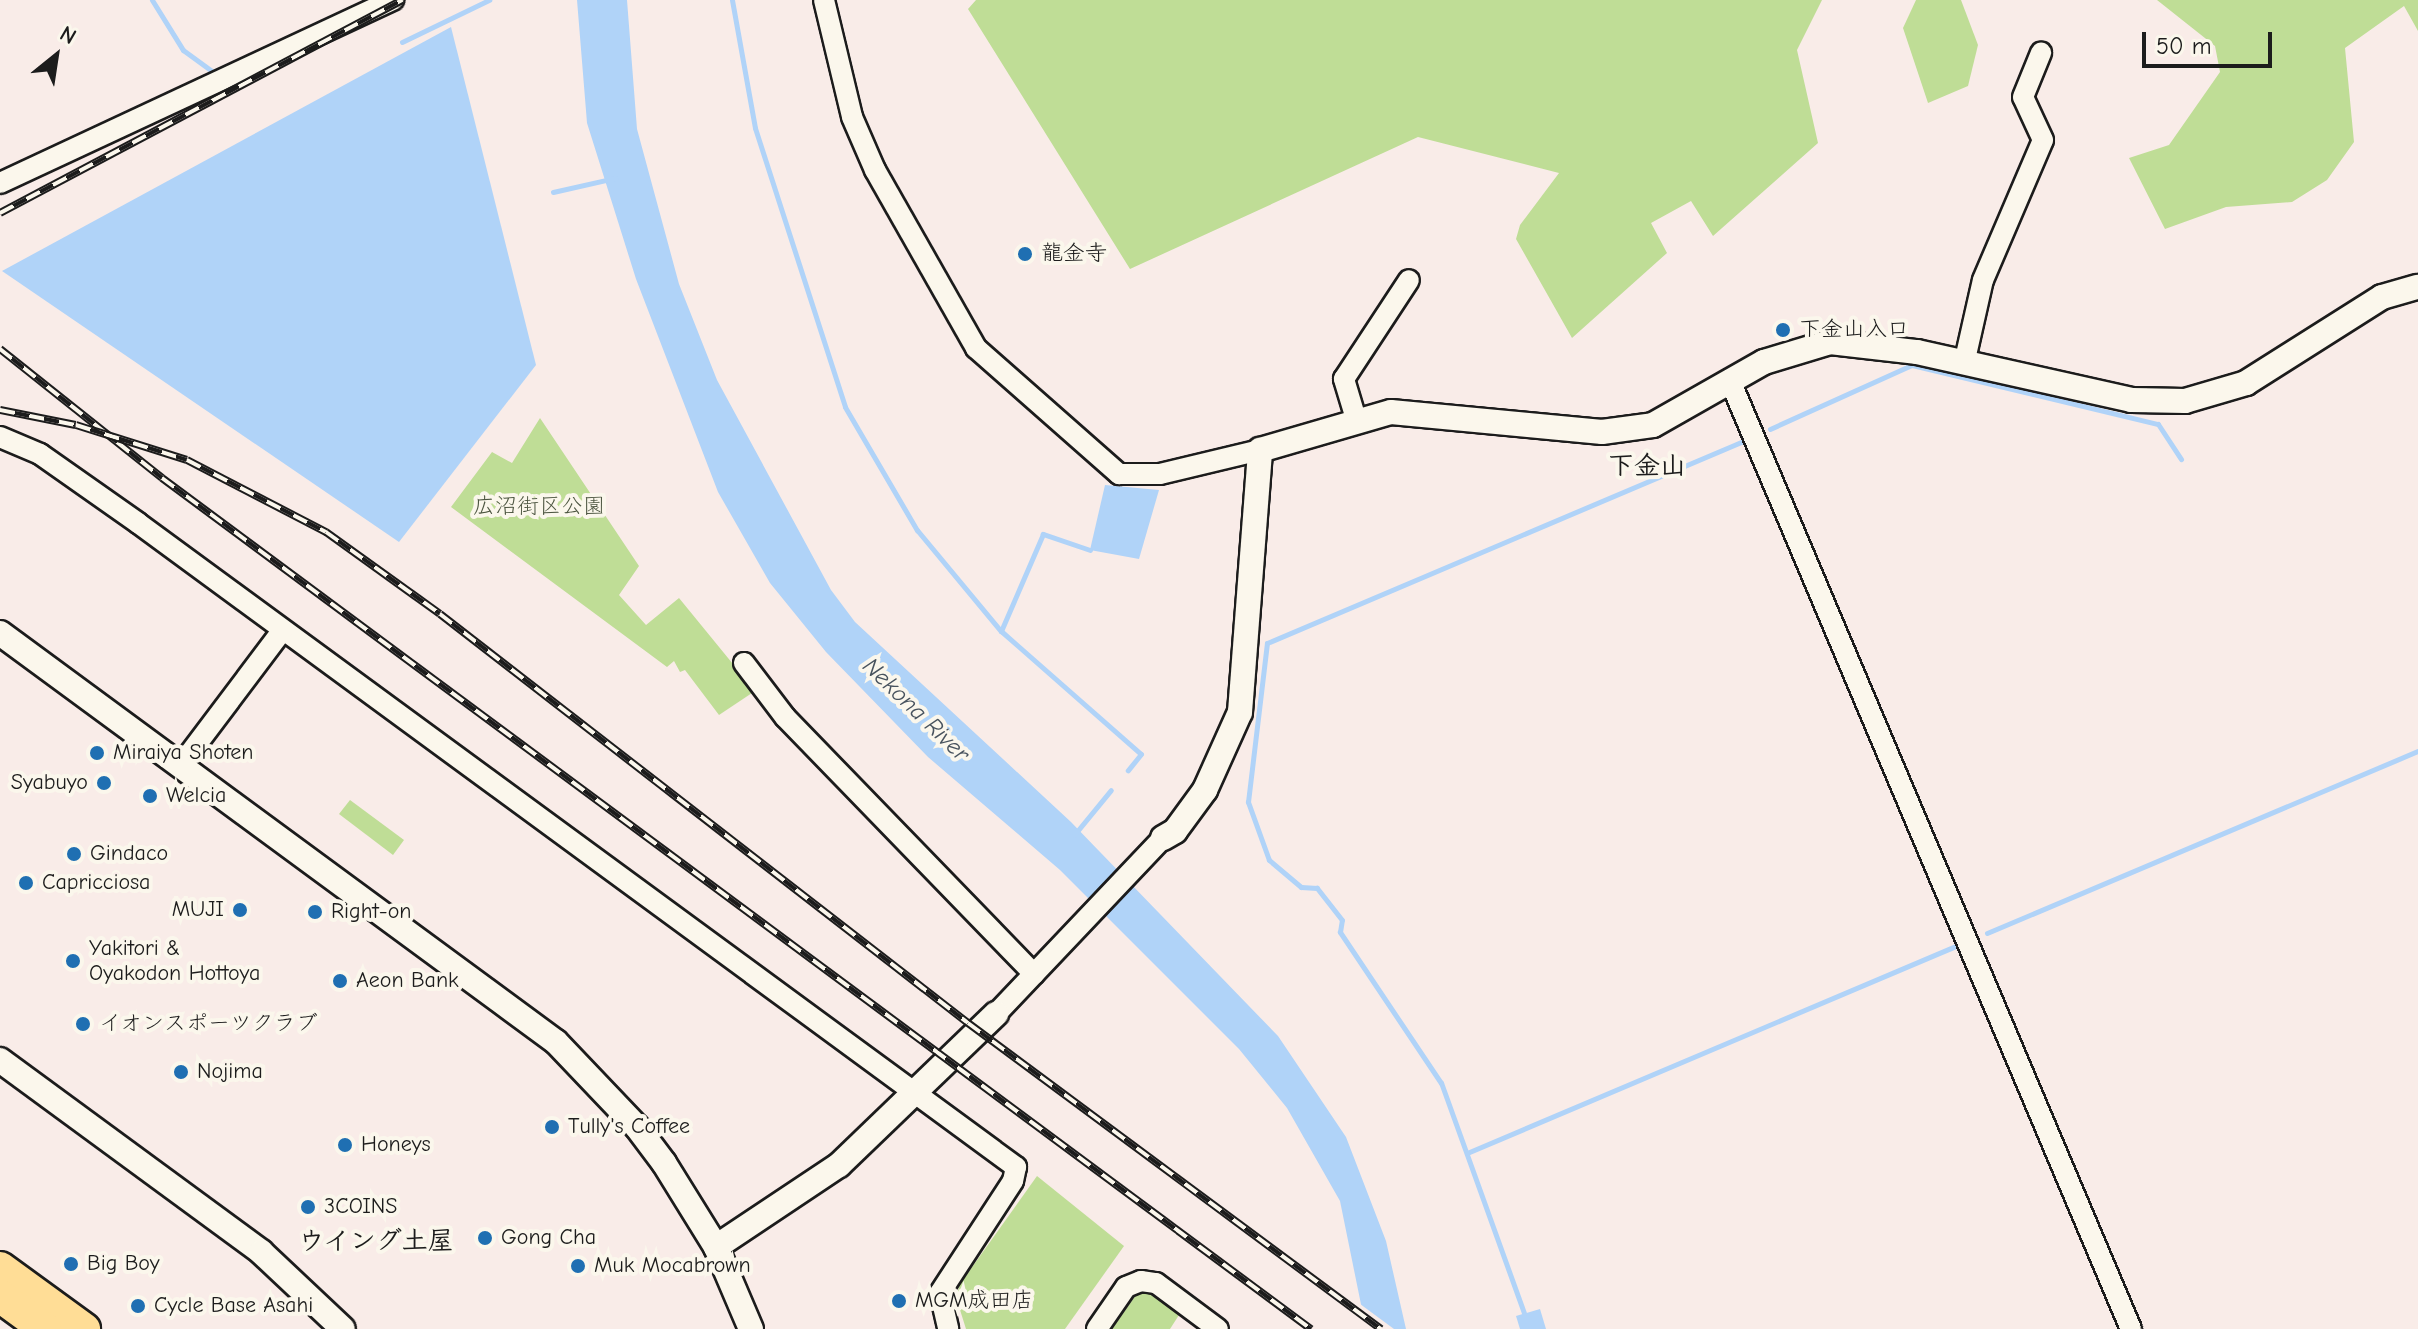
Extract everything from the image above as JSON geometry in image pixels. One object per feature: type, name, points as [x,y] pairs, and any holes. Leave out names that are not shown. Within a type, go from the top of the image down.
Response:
[{"type":"highway","points":[[0,1268],[84,1329]]},
{"type":"highway","points":[[0,1296],[45,1329]]},
{"type":"street","points":[[0,183],[393,0]]},
{"type":"street","points":[[824,0],[852,117],[875,170],[959,322],[986,358],[1119,474],[1160,474],[1260,450],[1356,419],[1423,413],[1602,432],[1653,425],[1764,362],[1830,342],[1858,342],[2131,400],[2185,401],[2246,383],[2382,297],[2418,287]]},
{"type":"street","points":[[1964,364],[1983,280],[2043,140],[2023,97],[2041,53]]},
{"type":"street","points":[[1356,419],[1344,379],[1409,280]]},
{"type":"street","points":[[1731,383],[2131,1329]]},
{"type":"street","points":[[0,419],[6,438],[282,631],[919,1091],[1016,1167],[1013,1181],[940,1293],[948,1329]]},
{"type":"street","points":[[716,1247],[839,1165],[919,1091],[1163,838],[1175,831],[1205,790],[1240,712],[1260,450]]},
{"type":"street","points":[[181,765],[282,631]]},
{"type":"street","points":[[0,633],[556,1042],[637,1127],[716,1247],[751,1329]]},
{"type":"street","points":[[744,663],[785,717],[1040,967]]},
{"type":"street","points":[[0,1060],[261,1252],[343,1329]]},
{"type":"street","points":[[1097,1329],[1126,1287],[1141,1281],[1156,1283],[1218,1329]]},
{"type":"green space","points":[[976,0],[1822,0],[1797,50],[1818,143],[1713,236],[1691,201],[1651,223],[1667,253],[1572,338],[1516,239],[1520,225],[1559,173],[1418,137],[1130,269],[968,9]]},
{"type":"green space","points":[[1916,0],[1961,0],[1978,45],[1968,86],[1928,103],[1903,28]]},
{"type":"green space","points":[[2157,0],[2418,0],[2418,31],[2404,6],[2345,48],[2354,142],[2327,180],[2292,202],[2226,207],[2165,229],[2129,158],[2169,145],[2220,72],[2215,46]]},
{"type":"green space","name":"広沼街区公園","points":[[540,418],[639,566],[619,595],[646,625],[679,598],[755,691],[719,715],[685,670],[680,672],[674,661],[667,667],[451,507],[492,452],[512,463]]},
{"type":"green space","points":[[350,800],[404,840],[393,855],[339,814]]},
{"type":"green space","points":[[1037,1176],[1124,1246],[1065,1329],[966,1329],[956,1297],[960,1284]]},
{"type":"green space","points":[[1150,1288],[1177,1308],[1179,1315],[1170,1329],[1112,1329],[1138,1292]]},
{"type":"water","name":"Nekona River","points":[[577,0],[627,0],[637,129],[679,284],[717,380],[831,590],[855,622],[1071,822],[1278,1036],[1346,1137],[1386,1241],[1406,1329],[1366,1329],[1340,1201],[1287,1108],[1239,1049],[1060,870],[928,757],[826,652],[770,583],[718,492],[636,279],[587,123]]},
{"type":"water","points":[[451,27],[536,365],[399,542],[2,271]]},
{"type":"water","points":[[1105,485],[1159,490],[1139,559],[1090,550]]},
{"type":"water","points":[[1540,1309],[1546,1329],[1520,1329],[1516,1316]]},
{"type":"pier","points":[[1356,1301],[1394,1329],[1362,1329]]},
{"type":"waterway","points":[[152,0],[183,50],[215,73]]},
{"type":"waterway","points":[[402,42],[489,0]]},
{"type":"waterway","points":[[732,0],[755,128],[845,407],[917,530],[1001,631]]},
{"type":"waterway","points":[[553,192],[615,178]]},
{"type":"waterway","points":[[1770,429],[1912,365],[2158,424],[2181,459]]},
{"type":"waterway","points":[[1524,1313],[1441,1083],[1340,932],[1342,920],[1317,888],[1301,887],[1269,860],[1248,802],[1267,643],[1741,442]]},
{"type":"waterway","points":[[1090,550],[1043,534],[1001,631],[1141,754],[1128,770]]},
{"type":"waterway","points":[[1987,933],[2418,751]]},
{"type":"waterway","points":[[1074,835],[1111,790]]},
{"type":"waterway","points":[[1467,1153],[1958,945]]},
{"type":"railway","points":[[0,213],[402,0]]},
{"type":"railway","points":[[0,349],[162,478],[1311,1329]]},
{"type":"railway","points":[[0,410],[76,425],[187,460],[326,532],[440,614],[968,1023],[1381,1329]]},
{"type":"place","name":"龍金寺","points":[[1025,254]]},
{"type":"place","name":"下金山入口","points":[[1783,330]]},
{"type":"place","name":"Miraiya Shoten","points":[[97,753]]},
{"type":"place","name":"Syabuyo","points":[[104,783]]},
{"type":"place","name":"Welcia","points":[[150,796]]},
{"type":"place","name":"Gindaco","points":[[74,854]]},
{"type":"place","name":"Capricciosa","points":[[26,883]]},
{"type":"place","name":"MUJI","points":[[240,910]]},
{"type":"place","name":"Right-on","points":[[315,912]]},
{"type":"place","name":"Yakitori & Oyakodon Hottoya","points":[[73,961]]},
{"type":"place","name":"Aeon Bank","points":[[340,981]]},
{"type":"place","name":"イオンスポーツクラブ","points":[[83,1024]]},
{"type":"place","name":"Nojima","points":[[181,1072]]},
{"type":"place","name":"Tully's Coffee","points":[[552,1127]]},
{"type":"place","name":"Honeys","points":[[345,1145]]},
{"type":"place","name":"3COINS","points":[[308,1207]]},
{"type":"place","name":"Gong Cha","points":[[485,1238]]},
{"type":"place","name":"Big Boy","points":[[71,1264]]},
{"type":"place","name":"Muk Mocabrown","points":[[578,1266]]},
{"type":"place","name":"MGM成田店","points":[[899,1301]]},
{"type":"place","name":"Cycle Base Asahi","points":[[138,1306]]},
{"type":"district","name":"下金山","points":[[1647,467]]},
{"type":"district","name":"ウイング土屋","points":[[376,1242]]}]
